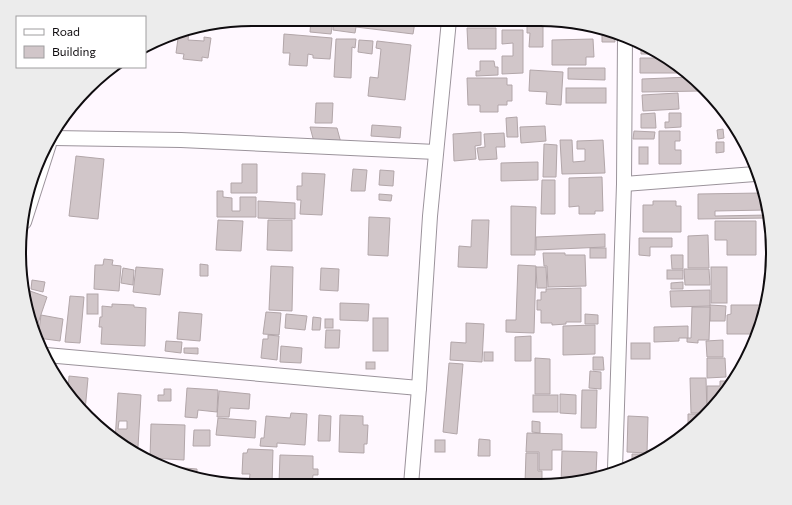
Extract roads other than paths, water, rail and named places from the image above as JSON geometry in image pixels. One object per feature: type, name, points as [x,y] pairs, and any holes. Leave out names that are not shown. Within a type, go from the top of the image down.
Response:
[{"type":"street","points":[[411,479],[436,152],[448,26]]},
{"type":"street","points":[[615,466],[624,184],[625,43]]},
{"type":"street","points":[[57,138],[181,140],[436,152]]},
{"type":"street","points":[[624,184],[752,174]]},
{"type":"street","points":[[50,355],[419,388]]}]
